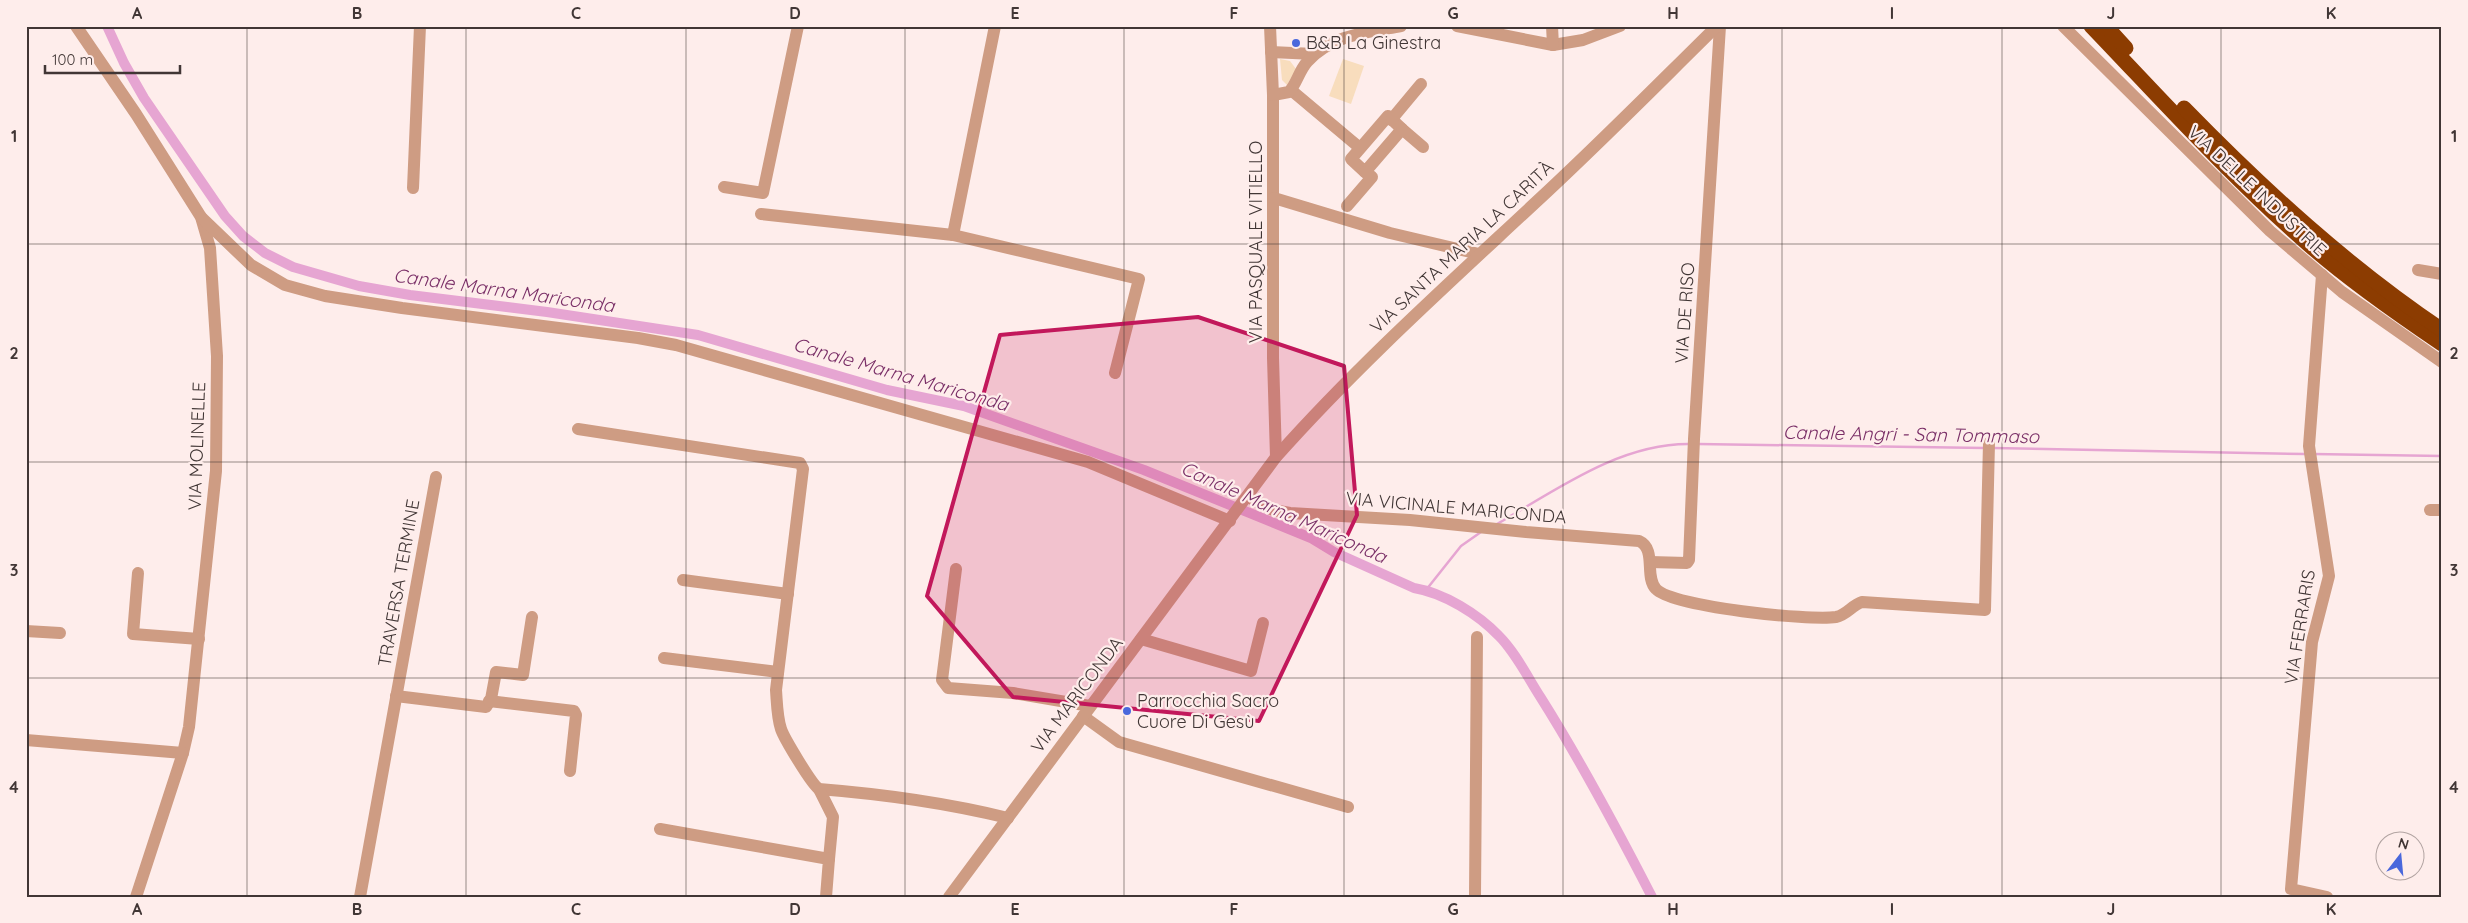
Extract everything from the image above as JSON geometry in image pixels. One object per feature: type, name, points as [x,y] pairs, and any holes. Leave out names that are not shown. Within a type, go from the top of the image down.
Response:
[{"type":"highway","points":[[2091,26],[2255,196],[2288,226],[2349,278],[2442,344]]},
{"type":"highway","points":[[2106,26],[2292,213],[2354,266],[2442,330]]},
{"type":"street","name":"VIA MOLINELLE","points":[[76,26],[136,114],[201,217],[210,248],[218,356],[216,470],[189,727],[136,897]]},
{"type":"street","points":[[413,188],[420,26]]},
{"type":"street","points":[[724,187],[763,193],[798,26]]},
{"type":"street","points":[[953,235],[995,26]]},
{"type":"street","name":"VIA PASQUALE VITIELLO","points":[[1270,26],[1273,95],[1273,358],[1276,457]]},
{"type":"street","points":[[1273,95],[1285,94],[1291,90],[1299,74],[1314,54],[1343,38],[1401,26]]},
{"type":"street","points":[[1457,26],[1553,45],[1583,40],[1620,26]]},
{"type":"street","points":[[1552,26],[1553,45]]},
{"type":"street","name":"VIA SANTA MARIA LA CARITÀ","points":[[1245,500],[1276,457],[1326,401],[1479,254],[1536,203],[1719,26]]},
{"type":"street","name":"VIA DE RISO","points":[[1650,562],[1681,564],[1687,563],[1690,560],[1694,444],[1719,26]]},
{"type":"street","name":"VIA DELLE INDUSTRIE","points":[[2063,26],[2270,231],[2391,329],[2442,362]]},
{"type":"street","points":[[1271,52],[1314,54]]},
{"type":"street","points":[[1286,54],[1297,61],[1299,74]]},
{"type":"street","points":[[1391,120],[1421,84]]},
{"type":"street","points":[[1291,90],[1360,148]]},
{"type":"street","points":[[1347,206],[1372,177],[1351,159],[1388,116],[1423,146]]},
{"type":"street","points":[[1365,172],[1402,129]]},
{"type":"street","points":[[1274,198],[1390,233],[1479,254]]},
{"type":"street","points":[[760,214],[953,235],[1139,279],[1115,374]]},
{"type":"street","points":[[201,217],[250,265],[285,285],[325,296],[402,308],[638,338],[676,345],[1088,462],[1232,518]]},
{"type":"street","points":[[2418,270],[2442,274]]},
{"type":"street","name":"VIA FERRARIS","points":[[2322,275],[2310,446],[2329,576],[2312,642],[2290,893],[2327,897]]},
{"type":"street","points":[[578,429],[800,463],[803,469],[776,690],[778,716],[782,731],[808,776],[819,788],[833,817],[826,897]]},
{"type":"street","points":[[1650,562],[1652,585],[1659,592],[1705,605],[1735,610],[1836,617],[1845,614],[1856,603],[1862,602],[1985,610],[1989,448]]},
{"type":"street","name":"TRAVERSA TERMINE","points":[[360,897],[436,478]]},
{"type":"street","name":"VIA MARICONDA","points":[[949,897],[1245,500]]},
{"type":"street","name":"VIA VICINALE MARICONDA","points":[[1245,500],[1273,510],[1290,513],[1410,520],[1499,530],[1639,541],[1644,543],[1650,562]]},
{"type":"street","points":[[956,569],[942,680],[948,688],[1013,693],[1087,711],[1119,742],[1348,807]]},
{"type":"street","points":[[138,573],[133,634],[199,638]]},
{"type":"street","points":[[683,580],[788,594]]},
{"type":"street","points":[[396,696],[486,707],[490,701],[496,672],[523,675],[532,617]]},
{"type":"street","points":[[1141,639],[1251,671],[1262,623]]},
{"type":"street","points":[[26,631],[60,634]]},
{"type":"street","points":[[1475,897],[1477,637]]},
{"type":"street","points":[[664,658],[778,672]]},
{"type":"street","points":[[490,701],[575,712],[570,771]]},
{"type":"street","points":[[26,740],[182,753]]},
{"type":"street","points":[[819,788],[866,792],[966,808],[1008,818]]},
{"type":"street","points":[[660,828],[829,859]]},
{"type":"highlighted area","points":[[1198,317],[1344,366],[1357,515],[1259,721],[1013,697],[927,596],[1000,335]]},
{"type":"shaded area","points":[[1280,59],[1290,61],[1296,69],[1287,85],[1282,80]]},
{"type":"shaded area","points":[[1343,59],[1364,66],[1351,104],[1329,96]]},
{"type":"waterway","name":"Canale Marna Mariconda","points":[[107,26],[124,63],[144,98],[225,216],[243,236],[265,253],[293,267],[359,286],[410,295],[547,312],[698,335],[887,390],[964,406],[1144,470],[1311,538],[1334,552],[1414,588],[1449,600],[1471,612],[1491,628],[1516,658],[1585,772],[1652,897]]},
{"type":"waterway","name":"Canale Angri - San Tommaso","points":[[1497,524],[1566,483],[1614,460],[1639,451],[1664,446],[1690,444]]},
{"type":"waterway","name":"Canale Angri - San Tommaso","points":[[1698,444],[1985,448]]},
{"type":"waterway","name":"Canale Angri - San Tommaso","points":[[1993,448],[2305,454]]},
{"type":"waterway","name":"Canale Angri - San Tommaso","points":[[2313,454],[2442,456]]},
{"type":"waterway","name":"Canale Angri - San Tommaso","points":[[1426,590],[1461,546],[1481,532]]},
{"type":"place","name":"B&B La Ginestra","points":[[1296,43]]},
{"type":"place","name":"Parrocchia Sacro Cuore Di Gesù","points":[[1127,711]]}]
